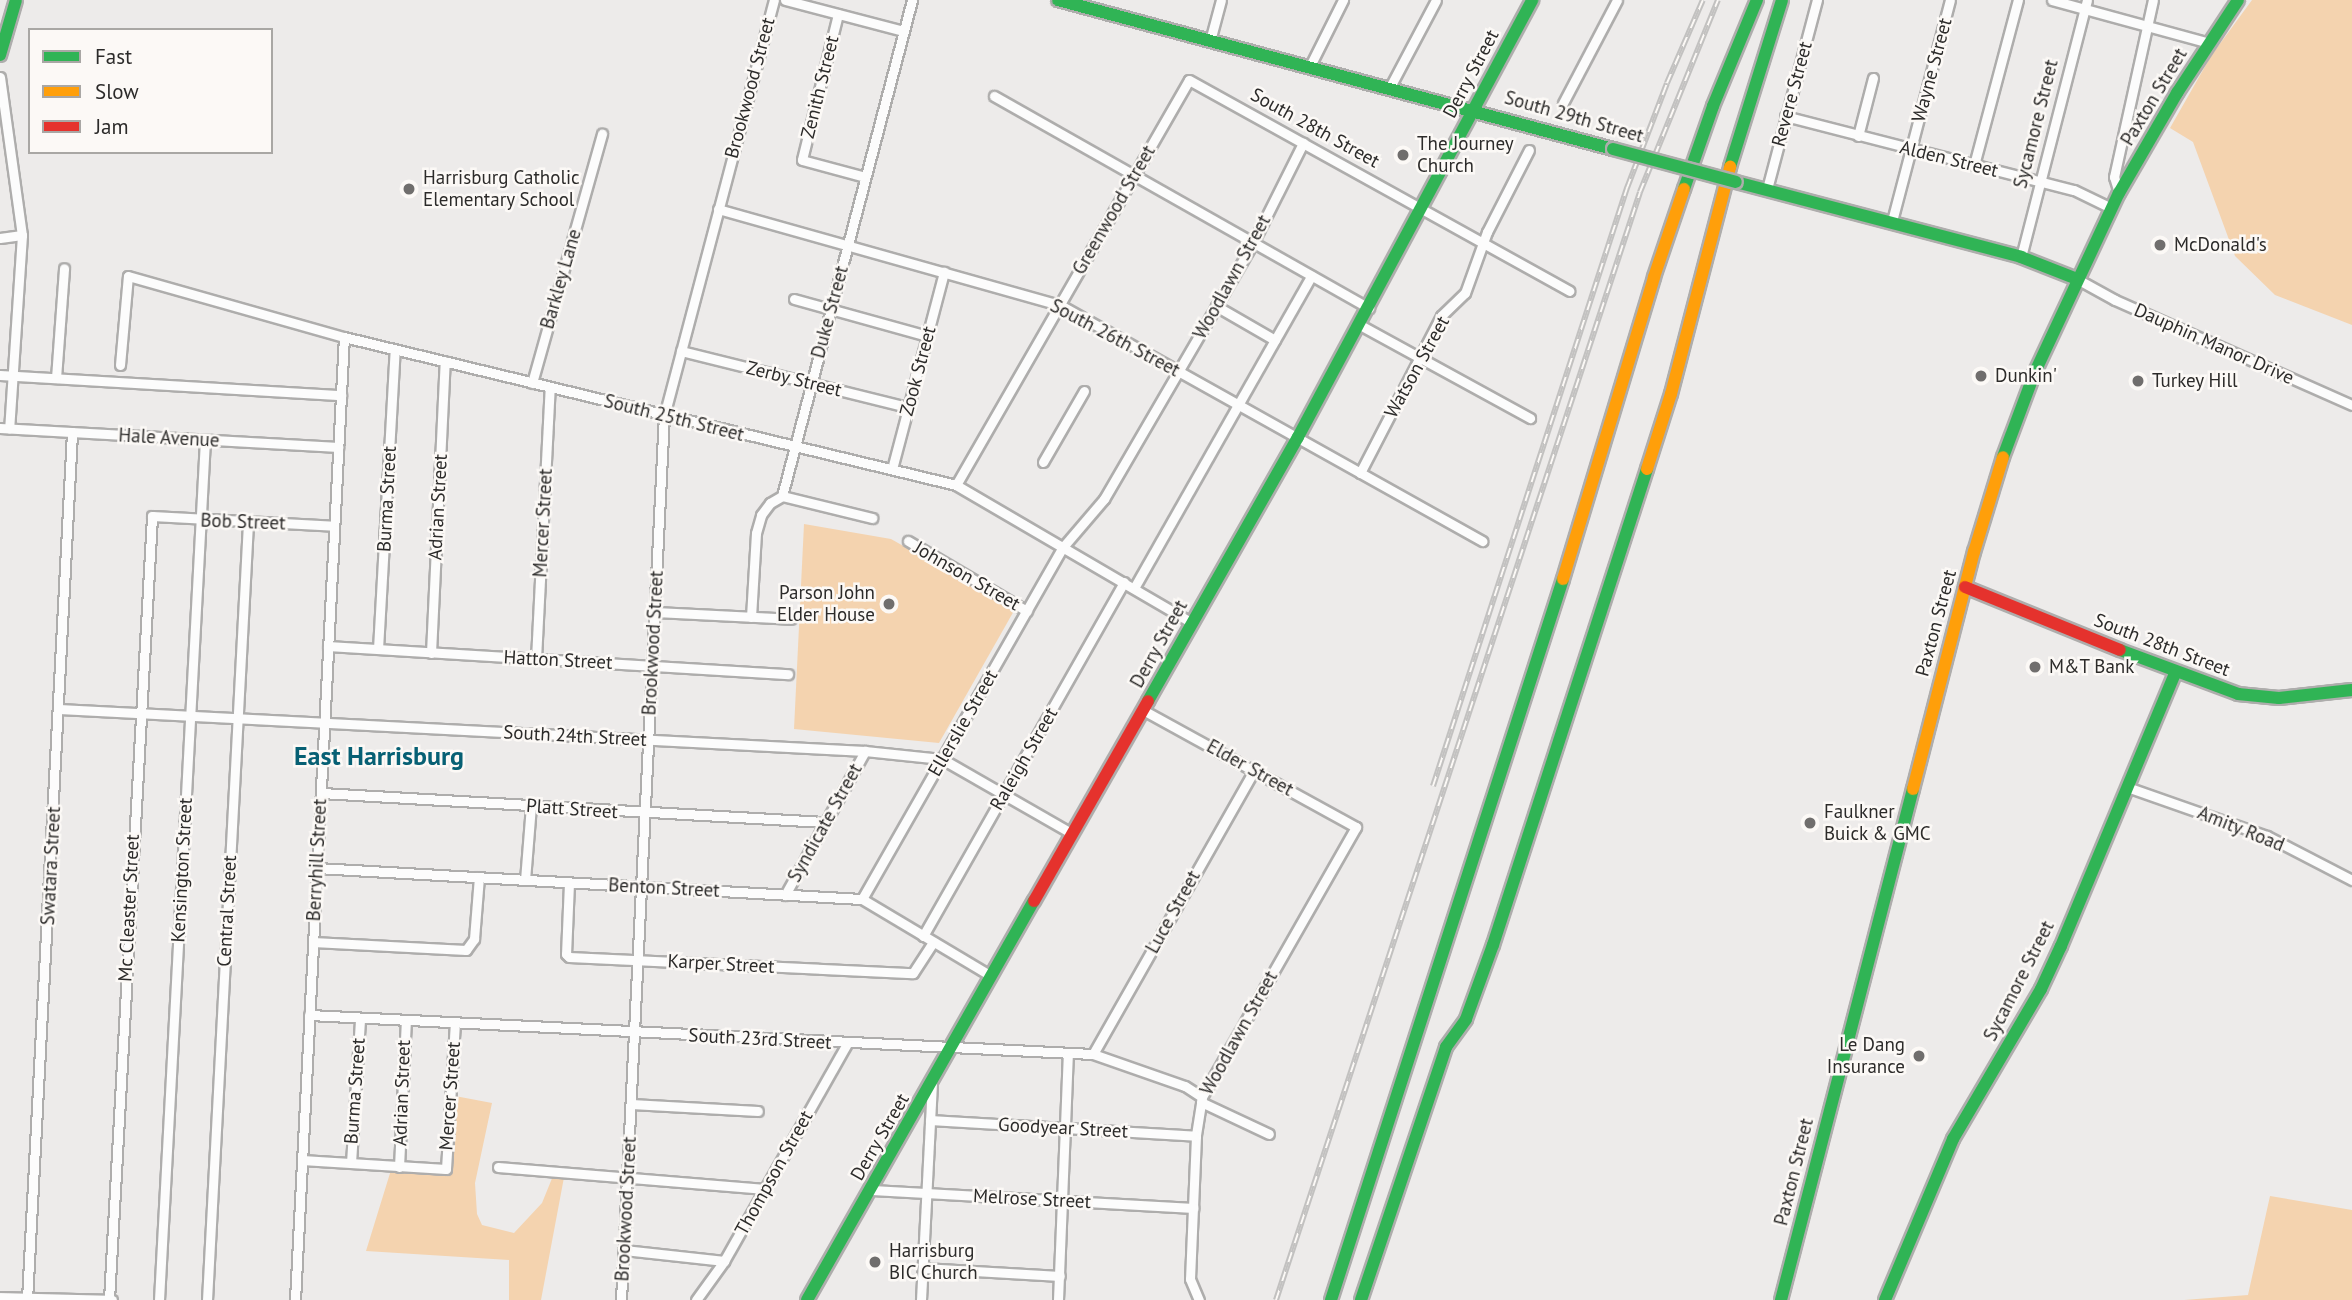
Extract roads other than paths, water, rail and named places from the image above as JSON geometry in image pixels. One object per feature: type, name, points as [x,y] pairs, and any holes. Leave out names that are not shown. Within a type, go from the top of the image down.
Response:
[{"type":"main road","points":[[0,55],[16,0]]},
{"type":"main road","name":"South 29th Street","points":[[1058,0],[2021,257],[2077,279]]},
{"type":"main road","name":"Derry Street","points":[[807,1300],[932,1085],[1071,833],[1298,437],[1532,0]]},
{"type":"main road","points":[[1331,1300],[1573,547],[1662,252],[1713,106],[1757,0]]},
{"type":"main road","points":[[1361,1300],[1446,1047],[1466,1019],[1493,945],[1628,530],[1671,394],[1732,158],[1782,0]]},
{"type":"main road","name":"Paxton Street","points":[[1781,1300],[1965,587],[2007,443],[2035,372],[2111,208],[2235,2]]},
{"type":"main road","name":"South 28th Street","points":[[1965,587],[2175,673],[2258,698],[2352,690]]},
{"type":"main road","name":"Sycamore Street","points":[[1885,1300],[1953,1139],[2041,989],[2061,946],[2175,673]]},
{"type":"street","name":"Brookwood Street","points":[[621,1300],[664,416],[774,0]]},
{"type":"street","points":[[785,0],[903,32]]},
{"type":"street","name":"Duke Street","points":[[751,617],[759,524],[770,503],[782,496],[912,0]]},
{"type":"street","points":[[1210,41],[1220,0]]},
{"type":"street","points":[[1310,66],[1343,0]]},
{"type":"street","points":[[1390,87],[1436,0]]},
{"type":"street","points":[[1563,103],[1617,0]]},
{"type":"street","name":"Revere Street","points":[[1767,189],[1817,0]]},
{"type":"street","name":"Wayne Street","points":[[1892,222],[1950,0]]},
{"type":"street","points":[[1974,165],[2018,0]]},
{"type":"street","points":[[2052,0],[2086,4],[2209,43]]},
{"type":"street","points":[[2119,193],[2114,177],[2153,0]]},
{"type":"street","name":"Sycamore Street","points":[[2021,257],[2086,4]]},
{"type":"street","name":"Zenith Street","points":[[838,14],[802,160],[865,177]]},
{"type":"street","points":[[0,77],[4,124],[22,235],[13,376],[5,429]]},
{"type":"street","points":[[1858,136],[1873,78]]},
{"type":"street","name":"South 28th Street","points":[[1189,80],[1569,291]]},
{"type":"street","name":"Greenwood Street","points":[[956,485],[1189,80]]},
{"type":"street","points":[[994,96],[1369,308]]},
{"type":"street","name":"Alden Street","points":[[1785,116],[2074,190],[2111,208]]},
{"type":"street","name":"Barkley Lane","points":[[531,383],[602,134]]},
{"type":"street","name":"Woodlawn Street","points":[[1063,547],[1104,499],[1253,243],[1303,143]]},
{"type":"street","name":"Watson Street","points":[[1360,473],[1441,316],[1465,293],[1485,244],[1487,232],[1529,150]]},
{"type":"street","name":"South 26th Street","points":[[718,209],[1060,304],[1482,541]]},
{"type":"street","points":[[0,238],[22,235]]},
{"type":"street","points":[[56,378],[64,268]]},
{"type":"street","name":"Zook Street","points":[[892,469],[944,272]]},
{"type":"street","name":"South 25th Street","points":[[120,365],[128,276],[344,337],[794,448],[956,485],[1192,623]]},
{"type":"street","points":[[1134,588],[1311,276]]},
{"type":"street","name":"Dauphin Manor Drive","points":[[2077,279],[2115,300],[2352,405]]},
{"type":"street","points":[[794,299],[927,335]]},
{"type":"street","points":[[1216,306],[1275,340]]},
{"type":"street","points":[[1360,325],[1530,418]]},
{"type":"street","name":"Berryhill Street","points":[[295,1300],[344,337]]},
{"type":"street","name":"Burma Street","points":[[378,649],[395,349]]},
{"type":"street","name":"Zerby Street","points":[[681,351],[908,407]]},
{"type":"street","name":"Adrian Street","points":[[431,653],[445,361]]},
{"type":"street","points":[[0,375],[341,395]]},
{"type":"street","name":"Mercer Street","points":[[536,659],[550,387]]},
{"type":"street","points":[[1043,462],[1084,391]]},
{"type":"street","name":"Hale Avenue","points":[[5,429],[338,447]]},
{"type":"street","name":"Swatara Street","points":[[27,1299],[72,432]]},
{"type":"street","name":"Kensington Street","points":[[159,1300],[205,440]]},
{"type":"street","points":[[782,496],[872,518]]},
{"type":"street","name":"Bob Street","points":[[152,516],[200,521],[334,526]]},
{"type":"street","name":"Mc Cleaster Street","points":[[110,1300],[152,516]]},
{"type":"street","name":"Central Street","points":[[206,1300],[248,523]]},
{"type":"street","name":"Johnson Street","points":[[908,541],[1027,611]]},
{"type":"street","name":"Ellerslie Street","points":[[862,899],[1063,547]]},
{"type":"street","name":"Raleigh Street","points":[[923,936],[1124,582]]},
{"type":"street","points":[[654,612],[791,619]]},
{"type":"street","name":"Hatton Street","points":[[328,646],[788,674]]},
{"type":"street","name":"South 24th Street","points":[[59,709],[865,751],[942,759],[1071,833]]},
{"type":"street","name":"Elder Street","points":[[1143,710],[1356,827]]},
{"type":"street","name":"Syndicate Street","points":[[785,894],[865,751]]},
{"type":"street","name":"Luce Street","points":[[1093,1054],[1254,771]]},
{"type":"street","name":"Amity Road","points":[[2127,787],[2267,836],[2352,880]]},
{"type":"street","name":"Platt Street","points":[[321,793],[824,822]]},
{"type":"street","points":[[525,880],[531,806]]},
{"type":"street","name":"Woodlawn Street","points":[[1199,1300],[1190,1279],[1196,1136],[1202,1100],[1356,827]]},
{"type":"street","name":"Benton Street","points":[[317,868],[862,899],[991,976]]},
{"type":"street","points":[[313,942],[466,950],[474,939],[479,877]]},
{"type":"street","name":"Karper Street","points":[[569,883],[566,956],[913,973],[933,942]]},
{"type":"street","name":"South 23rd Street","points":[[309,1015],[1068,1055],[1093,1054],[1185,1086],[1202,1100],[1269,1134]]},
{"type":"street","name":"Burma Street","points":[[351,1163],[360,1018]]},
{"type":"street","name":"Adrian Street","points":[[399,1167],[405,1020]]},
{"type":"street","name":"Mercer Street","points":[[399,1167],[446,1169],[455,1023]]},
{"type":"street","name":"Thompson Street","points":[[696,1300],[724,1261],[847,1044]]},
{"type":"street","points":[[1058,1300],[1068,1055]]},
{"type":"street","points":[[921,1300],[932,1085]]},
{"type":"street","points":[[631,1104],[758,1111]]},
{"type":"street","name":"Goodyear Street","points":[[930,1120],[1196,1136]]},
{"type":"street","points":[[302,1160],[399,1167]]},
{"type":"street","points":[[498,1167],[765,1189]]},
{"type":"street","name":"Melrose Street","points":[[872,1190],[1193,1208]]},
{"type":"street","points":[[624,1250],[724,1261]]},
{"type":"street","points":[[923,1268],[1060,1276]]},
{"type":"street","points":[[0,1297],[110,1300]]},
{"type":"railway","points":[[1433,786],[1627,188],[1667,83],[1703,0]]},
{"type":"railway","points":[[1276,1300],[1640,192],[1718,0]]},
{"type":"place","name":"The Journey Church","points":[[1403,155]]},
{"type":"place","name":"Harrisburg Catholic Elementary School","points":[[409,189]]},
{"type":"place","name":"McDonald's","points":[[2160,245]]},
{"type":"place","name":"Dunkin'","points":[[1981,376]]},
{"type":"place","name":"Turkey Hill","points":[[2138,381]]},
{"type":"place","name":"Parson John Elder House","points":[[889,604]]},
{"type":"place","name":"M&T Bank","points":[[2035,667]]},
{"type":"place","name":"Faulkner Buick & GMC","points":[[1810,823]]},
{"type":"place","name":"Le Dang Insurance","points":[[1919,1056]]},
{"type":"place","name":"Harrisburg BIC Church","points":[[875,1262]]},
{"type":"district","name":"East Harrisburg","points":[[379,756]]}]
